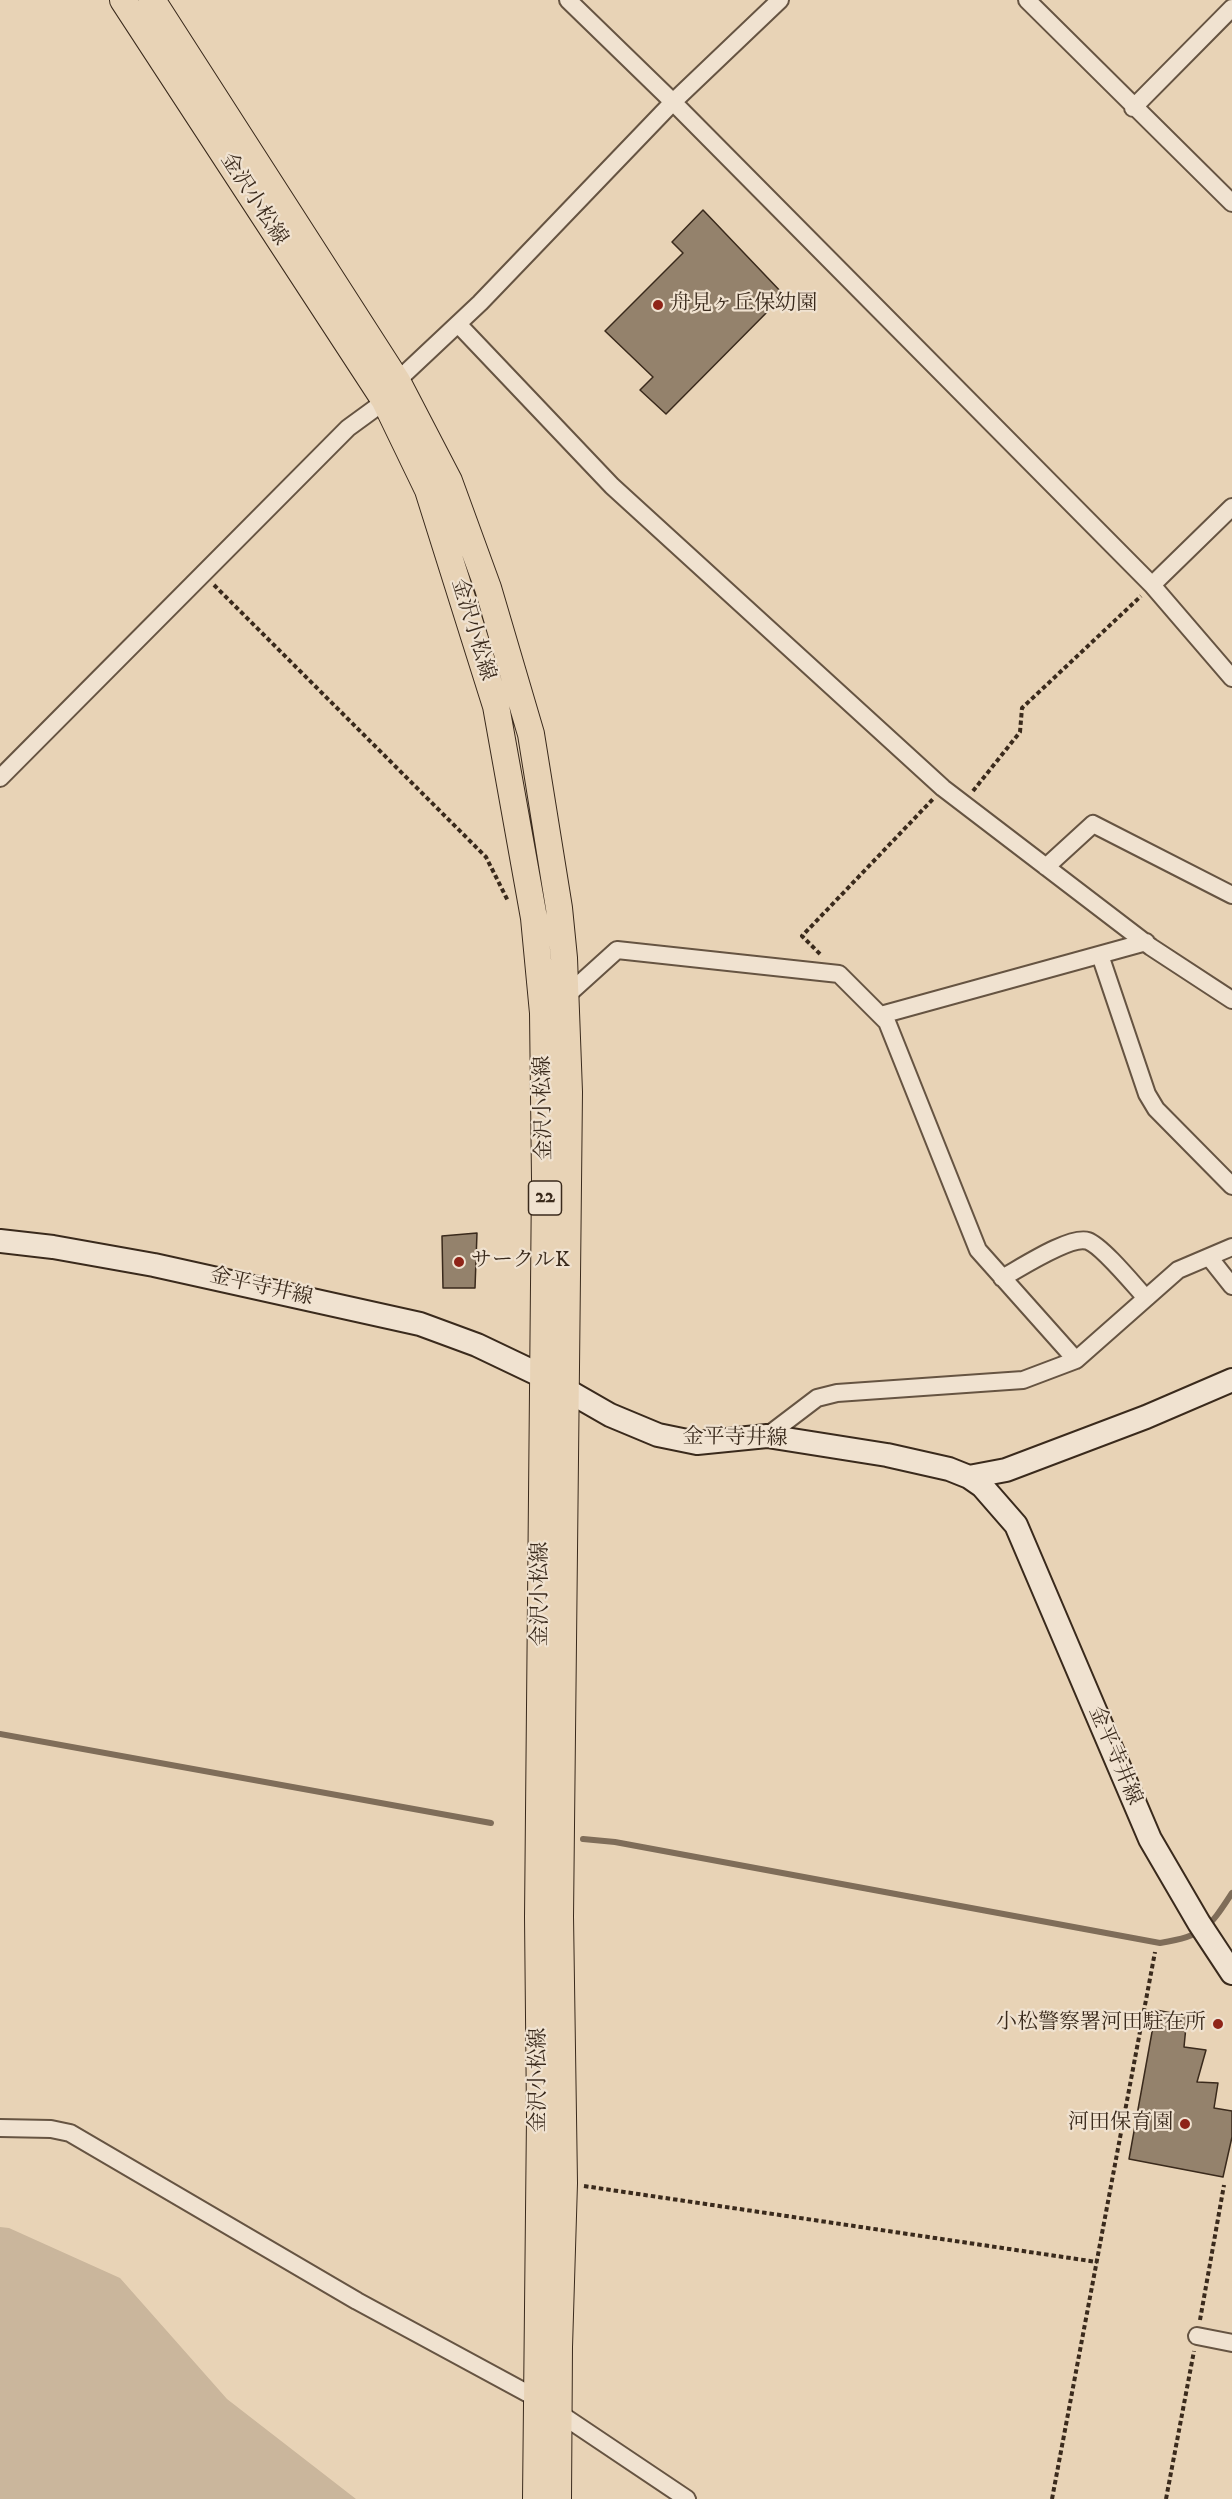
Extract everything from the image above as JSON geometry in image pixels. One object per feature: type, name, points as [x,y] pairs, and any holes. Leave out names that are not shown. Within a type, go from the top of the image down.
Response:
[{"type":"main road","name":"金沢小松線","points":[[123,0],[391,391],[428,490],[495,706],[534,918],[543,1013],[545,1179],[553,1382],[564,2183],[559,2347],[558,2499]]},
{"type":"main road","name":"金沢小松線","points":[[152,0],[391,391],[449,481],[488,588],[531,734],[559,908],[568,1092],[553,1382],[544,1446],[538,1917],[540,2116],[536,2499]]},
{"type":"main road","name":"金平寺井線","points":[[0,1241],[154,1265],[420,1324],[477,1345],[553,1382],[610,1415],[658,1435],[698,1443],[767,1436],[887,1455],[949,1469],[969,1477],[993,1496],[1016,1525],[1150,1839],[1203,1930],[1232,1973]]},
{"type":"main road","points":[[969,1477],[1006,1470],[1146,1417],[1232,1380]]},
{"type":"street","points":[[568,0],[674,102],[1152,585],[1232,678]]},
{"type":"street","points":[[0,778],[348,428],[391,391],[458,324],[674,102],[780,0]]},
{"type":"street","points":[[1027,0],[1232,203]]},
{"type":"street","points":[[1134,108],[1232,9]]},
{"type":"street","points":[[458,324],[612,486],[943,788],[1146,942],[1232,1000]]},
{"type":"street","points":[[1152,585],[1232,507]]},
{"type":"street","points":[[1046,867],[1093,824],[1232,895]]},
{"type":"street","points":[[881,1015],[1146,942]]},
{"type":"street","points":[[565,997],[617,950],[839,974],[887,1022],[978,1250],[1076,1360]]},
{"type":"street","points":[[1100,955],[1147,1094],[1156,1109],[1232,1186]]},
{"type":"street","points":[[1002,1278],[1072,1241],[1088,1241],[1113,1262],[1145,1297]]},
{"type":"street","points":[[767,1436],[817,1398],[837,1393],[1023,1380],[1076,1360],[1178,1270],[1232,1247]]},
{"type":"street","points":[[1209,1257],[1232,1286]]},
{"type":"street","points":[[0,2128],[51,2129],[70,2133],[357,2301],[538,2399],[687,2499]]},
{"type":"street","points":[[1197,2336],[1232,2343]]},
{"type":"path","points":[[204,575],[486,857],[512,910]]},
{"type":"path","points":[[963,804],[1020,732],[1022,708],[1152,585]]},
{"type":"path","points":[[839,974],[802,936],[943,788]]},
{"type":"path","points":[[1052,2499],[1155,1952]]},
{"type":"path","points":[[564,2183],[1097,2262]]},
{"type":"shaded area","points":[[0,2227],[9,2228],[120,2278],[227,2399],[356,2499],[0,2499]]},
{"type":"building","points":[[703,210],[784,295],[666,414],[640,390],[653,377],[605,331],[683,253],[672,242]]},
{"type":"building","name":"サークルK","points":[[477,1233],[475,1288],[443,1288],[442,1236]]},
{"type":"building","points":[[1156,2010],[1187,2016],[1184,2047],[1206,2050],[1197,2082],[1218,2083],[1214,2108],[1232,2111],[1232,2137],[1223,2177],[1129,2159]]},
{"type":"waterway","points":[[0,1734],[491,1823]]},
{"type":"waterway","points":[[583,1839],[615,1842],[1160,1943],[1186,1937],[1204,1929],[1232,1893]]},
{"type":"place","name":"舟見ヶ丘保幼園","points":[[658,305]]},
{"type":"place","name":"サークルK","points":[[459,1262]]},
{"type":"place","name":"小松警察署河田駐在所","points":[[1218,2024]]},
{"type":"place","name":"河田保育園","points":[[1185,2124]]}]
